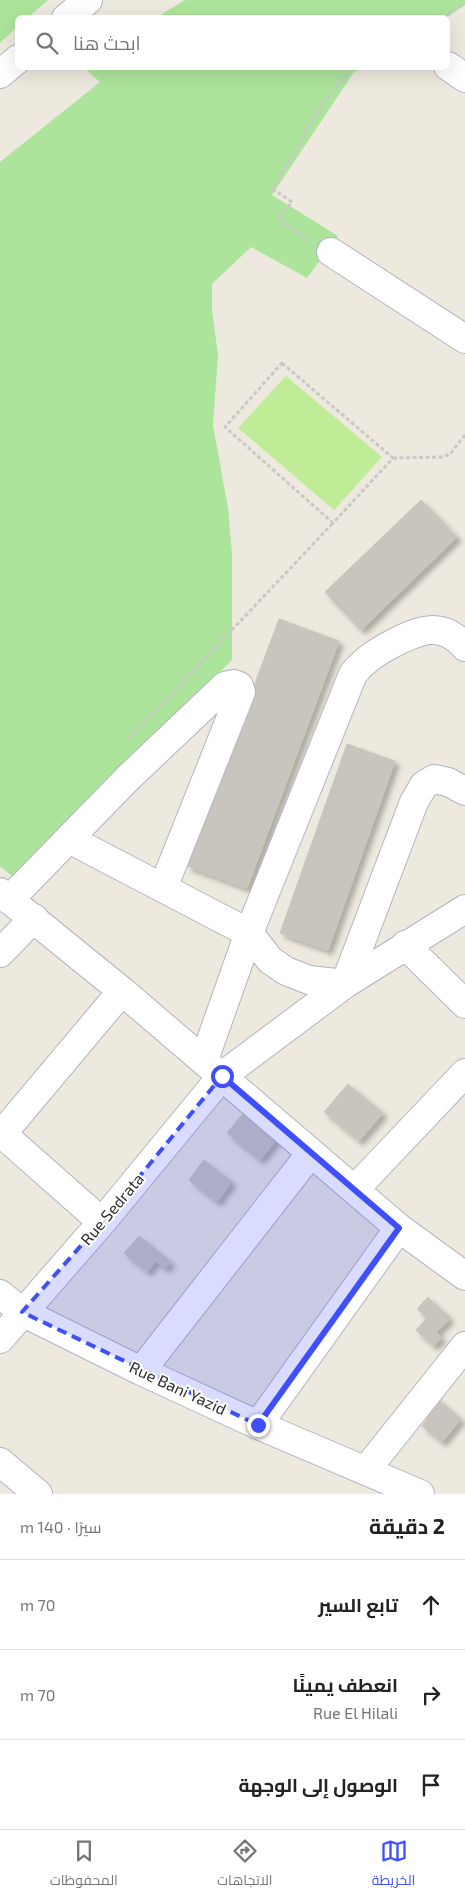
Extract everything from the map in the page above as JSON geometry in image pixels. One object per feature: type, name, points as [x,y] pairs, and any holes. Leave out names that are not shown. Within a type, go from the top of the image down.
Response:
[{"type":"street","points":[[70,15],[88,0]]},
{"type":"street","points":[[0,74],[15,61]]},
{"type":"street","points":[[450,67],[465,78]]},
{"type":"street","points":[[331,252],[465,340]]},
{"type":"street","points":[[213,1068],[249,933],[353,674],[361,664],[375,653],[415,632],[443,631],[458,638],[465,647]]},
{"type":"street","points":[[163,888],[241,692],[239,686],[234,684],[225,686],[128,778],[69,839],[5,896],[122,991],[399,1228],[464,1273]]},
{"type":"street","points":[[345,984],[414,802],[424,785],[434,779],[448,782],[465,791]]},
{"type":"street","points":[[69,839],[249,933],[270,960],[286,972],[309,980],[345,984]]},
{"type":"street","points":[[213,1068],[405,945],[465,909]]},
{"type":"street","points":[[0,953],[34,918]]},
{"type":"street","points":[[405,945],[465,1004]]},
{"type":"street","points":[[102,1222],[1,1133],[122,991]]},
{"type":"street","name":"Rue Sedrata","points":[[0,1339],[102,1222],[213,1068]]},
{"type":"street","points":[[354,1189],[465,1073]]},
{"type":"street","points":[[141,1371],[311,1153]]},
{"type":"street","points":[[258,1425],[399,1228]]},
{"type":"street","name":"Rue Bani Yazid","points":[[0,1294],[22,1312],[141,1371],[258,1425],[420,1494]]},
{"type":"street","points":[[366,1470],[465,1346]]},
{"type":"street","points":[[0,1462],[38,1494]]},
{"type":"path","points":[[447,15],[465,3]]},
{"type":"path","points":[[331,252],[321,250],[279,218],[292,202],[273,189],[322,105],[349,70]]},
{"type":"path","points":[[333,523],[225,427],[282,363],[393,458],[442,457],[450,454],[465,436]]},
{"type":"path","points":[[126,742],[393,458]]},
{"type":"highlighted area","points":[[222,1076],[399,1228],[258,1425],[22,1312],[102,1222]]},
{"type":"green space","points":[[0,0],[48,0],[30,15],[15,15],[15,29],[0,43]]},
{"type":"green space","points":[[185,0],[465,0],[465,5],[450,15],[160,15]]},
{"type":"green space","points":[[86,70],[358,70],[354,72],[272,195],[338,236],[307,278],[251,247],[212,284],[212,310],[218,355],[213,425],[228,508],[232,553],[232,660],[12,876],[0,866],[0,162],[100,82]]},
{"type":"green space","points":[[286,376],[382,457],[334,510],[238,428]]},
{"type":"building","points":[[421,500],[457,537],[361,630],[325,592]]},
{"type":"building","points":[[279,619],[339,641],[247,888],[187,866]]},
{"type":"building","points":[[347,744],[395,761],[328,950],[280,933]]},
{"type":"building","points":[[348,1084],[383,1113],[359,1141],[324,1112]]},
{"type":"building","points":[[246,1110],[279,1137],[260,1160],[227,1133]]},
{"type":"building","points":[[204,1160],[232,1182],[217,1202],[189,1180]]},
{"type":"building","points":[[139,1236],[171,1262],[165,1269],[156,1261],[147,1272],[124,1253]]},
{"type":"building","points":[[428,1297],[450,1318],[436,1333],[442,1338],[433,1346],[416,1330],[427,1318],[417,1309]]},
{"type":"building","points":[[432,1394],[461,1419],[442,1442],[422,1426],[429,1417],[419,1409]]},
{"type":"route","points":[[222,1076],[399,1228],[258,1425]]}]
